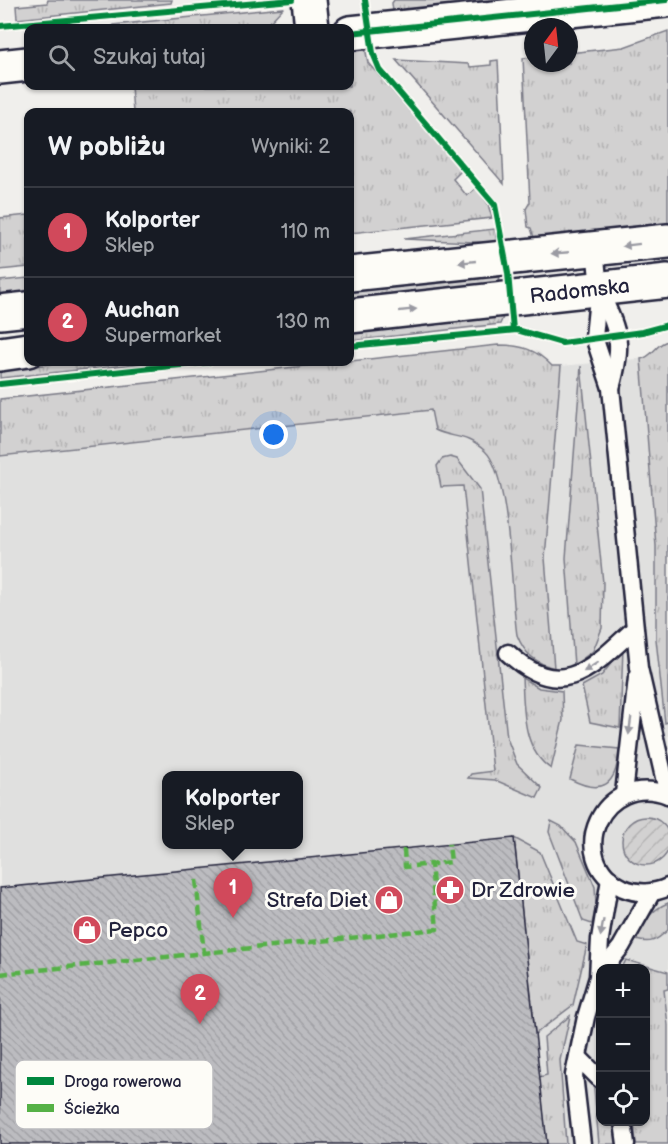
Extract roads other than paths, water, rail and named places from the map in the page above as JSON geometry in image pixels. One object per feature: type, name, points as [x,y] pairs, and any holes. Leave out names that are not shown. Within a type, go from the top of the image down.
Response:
[{"type":"main road","points":[[309,0],[312,24]]},
{"type":"main road","points":[[354,33],[666,0]]},
{"type":"main road","points":[[0,67],[24,64]]},
{"type":"main road","name":"Radomska","points":[[354,274],[668,241]]},
{"type":"main road","name":"Radomska","points":[[354,316],[668,282]]},
{"type":"main road","points":[[0,312],[24,309]]},
{"type":"main road","points":[[0,354],[24,351]]},
{"type":"lane","points":[[595,249],[599,288],[594,337],[611,388],[639,668],[668,795],[646,789],[624,794],[603,811],[593,840],[597,862],[610,879],[630,891],[660,890]]},
{"type":"lane","points":[[599,288],[619,334],[617,365],[611,388]]},
{"type":"lane","points":[[508,653],[544,678],[568,678],[596,665],[634,629]]},
{"type":"lane","points":[[624,794],[639,668]]},
{"type":"lane","points":[[601,964],[600,939],[610,879]]},
{"type":"lane","points":[[608,964],[660,890]]},
{"type":"lane","points":[[582,1144],[574,1075],[586,1017],[596,988]]},
{"type":"lane","points":[[578,1057],[596,1075]]},
{"type":"lane","points":[[624,1126],[626,1144]]},
{"type":"place","name":"Dr Zdrowie","points":[[450,890]]},
{"type":"place","name":"Strefa Diet","points":[[389,900]]},
{"type":"place","name":"Kolporter","points":[[233,918]]},
{"type":"place","name":"Pepco","points":[[87,930]]},
{"type":"place","name":"Auchan","points":[[200,1024]]}]
